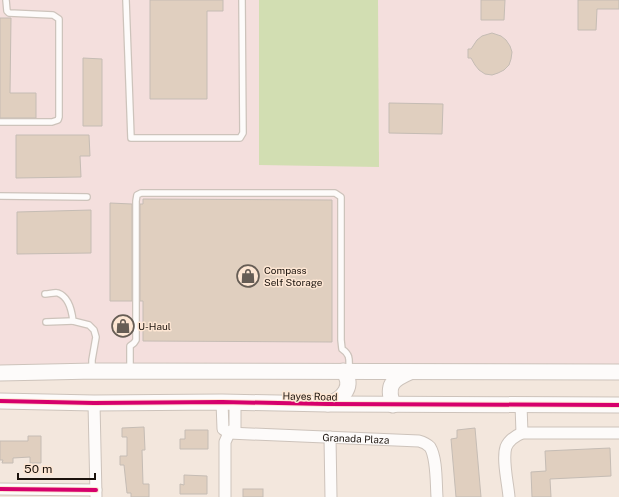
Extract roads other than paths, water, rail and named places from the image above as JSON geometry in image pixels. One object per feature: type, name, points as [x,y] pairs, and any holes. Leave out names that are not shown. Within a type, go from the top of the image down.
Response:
[{"type":"street","points":[[328,404],[340,399],[345,393],[347,381],[346,371]]},
{"type":"street","points":[[393,405],[390,394],[390,385],[398,377],[410,371]]},
{"type":"street","points":[[0,372],[619,372]]},
{"type":"street","name":"Hayes Road","points":[[0,401],[393,405],[619,405]]},
{"type":"street","points":[[0,489],[96,493],[94,403]]},
{"type":"street","points":[[225,497],[225,442],[229,433],[223,429],[228,403]]},
{"type":"street","points":[[521,405],[522,433]]},
{"type":"street","name":"Granada Plaza","points":[[229,433],[409,439],[419,441],[426,444],[430,448],[433,455],[437,497]]},
{"type":"street","points":[[509,497],[505,460],[506,447],[510,440],[522,433],[619,433]]},
{"type":"street","points":[[330,437],[331,497]]},
{"type":"lane","points":[[0,122],[52,122],[58,120],[59,117],[59,19],[53,15],[9,13],[7,11],[6,0]]},
{"type":"lane","points":[[126,0],[131,138],[240,138],[243,134],[242,0]]},
{"type":"lane","points":[[130,371],[130,346],[136,340],[136,197],[141,193],[180,193],[339,194],[341,197],[340,340],[342,349],[347,352],[349,357],[346,371]]},
{"type":"lane","points":[[0,196],[88,197]]},
{"type":"lane","points":[[45,294],[58,293],[64,297],[72,310],[73,321]]},
{"type":"lane","points":[[46,322],[73,321],[89,325],[94,330],[96,337],[92,360],[92,371]]},
{"type":"place","name":"Compass Self Storage","points":[[248,276]]},
{"type":"place","name":"U-Haul","points":[[123,326]]}]
